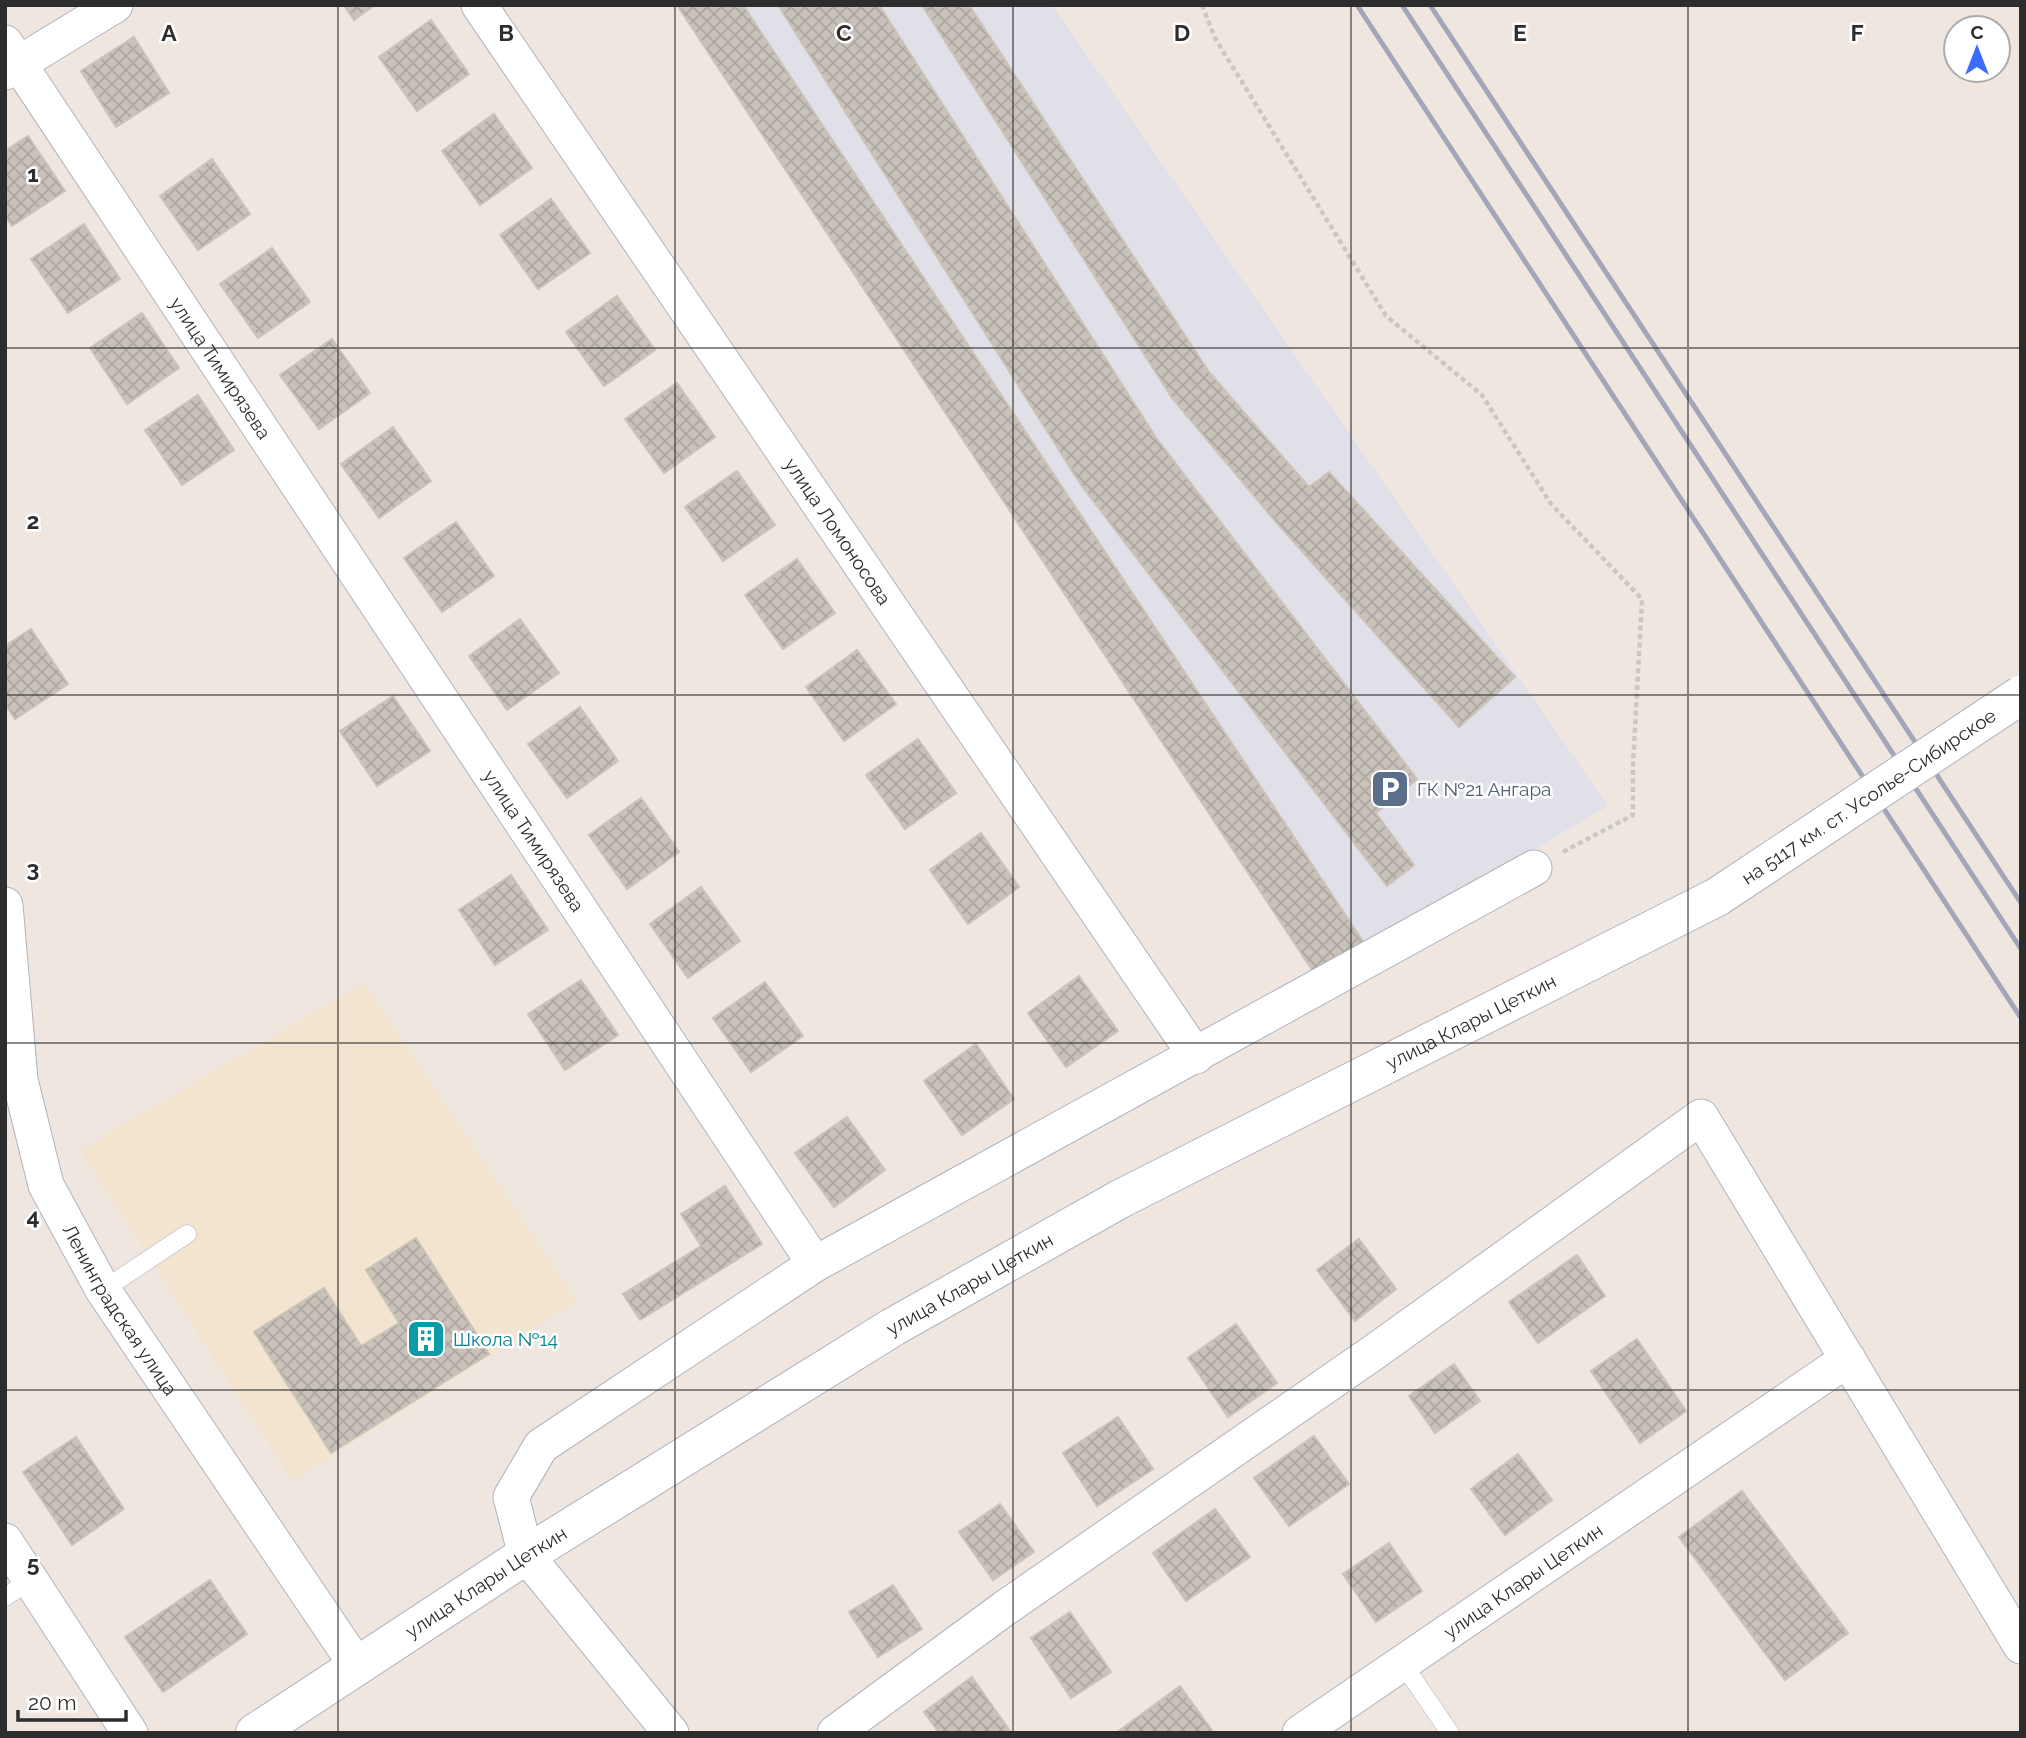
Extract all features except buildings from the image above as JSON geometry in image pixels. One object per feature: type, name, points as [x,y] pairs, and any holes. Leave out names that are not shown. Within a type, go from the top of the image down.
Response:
[{"type":"street","points":[[10,60],[115,5]]},
{"type":"street","name":"улица Ломоносова","points":[[479,5],[1196,1056]]},
{"type":"street","name":"улица Тимирязева","points":[[10,60],[815,1264]]},
{"type":"street","name":"на 5117 км. ст. Усолье-Сибирское","points":[[1717,897],[2021,695]]},
{"type":"street","points":[[671,1733],[526,1555],[511,1497],[541,1446],[815,1264],[1534,868]]},
{"type":"street","name":"улица Клары Цеткин","points":[[256,1733],[526,1555],[893,1327],[1120,1199],[1717,897]]},
{"type":"street","name":"Ленинградская улица","points":[[5,905],[20,1080],[46,1185],[103,1290],[357,1666]]},
{"type":"street","points":[[835,1733],[1005,1608],[1377,1350],[1701,1116],[2021,1646]]},
{"type":"street","name":"улица Клары Цеткин","points":[[1300,1733],[1848,1359]]},
{"type":"street","points":[[5,1541],[18,1588],[130,1733]]},
{"type":"lane","points":[[103,1290],[187,1234]]},
{"type":"lane","points":[[1403,1664],[1450,1733]]},
{"type":"path","points":[[1202,5],[1215,38],[1386,316],[1482,394],[1551,504],[1642,599],[1633,815],[1534,868]]},
{"type":"shaded area","points":[[677,5],[1052,5],[1608,806],[1316,976]]},
{"type":"shaded area","points":[[364,983],[577,1301],[292,1481],[80,1150]]},
{"type":"railway","points":[[1357,5],[2021,1018]]},
{"type":"railway","points":[[1402,5],[2021,949]]},
{"type":"railway","points":[[1430,5],[2021,903]]},
{"type":"place","name":"ГК №21 Ангара","points":[[1390,789]]},
{"type":"place","name":"Школа №14","points":[[426,1339]]}]
